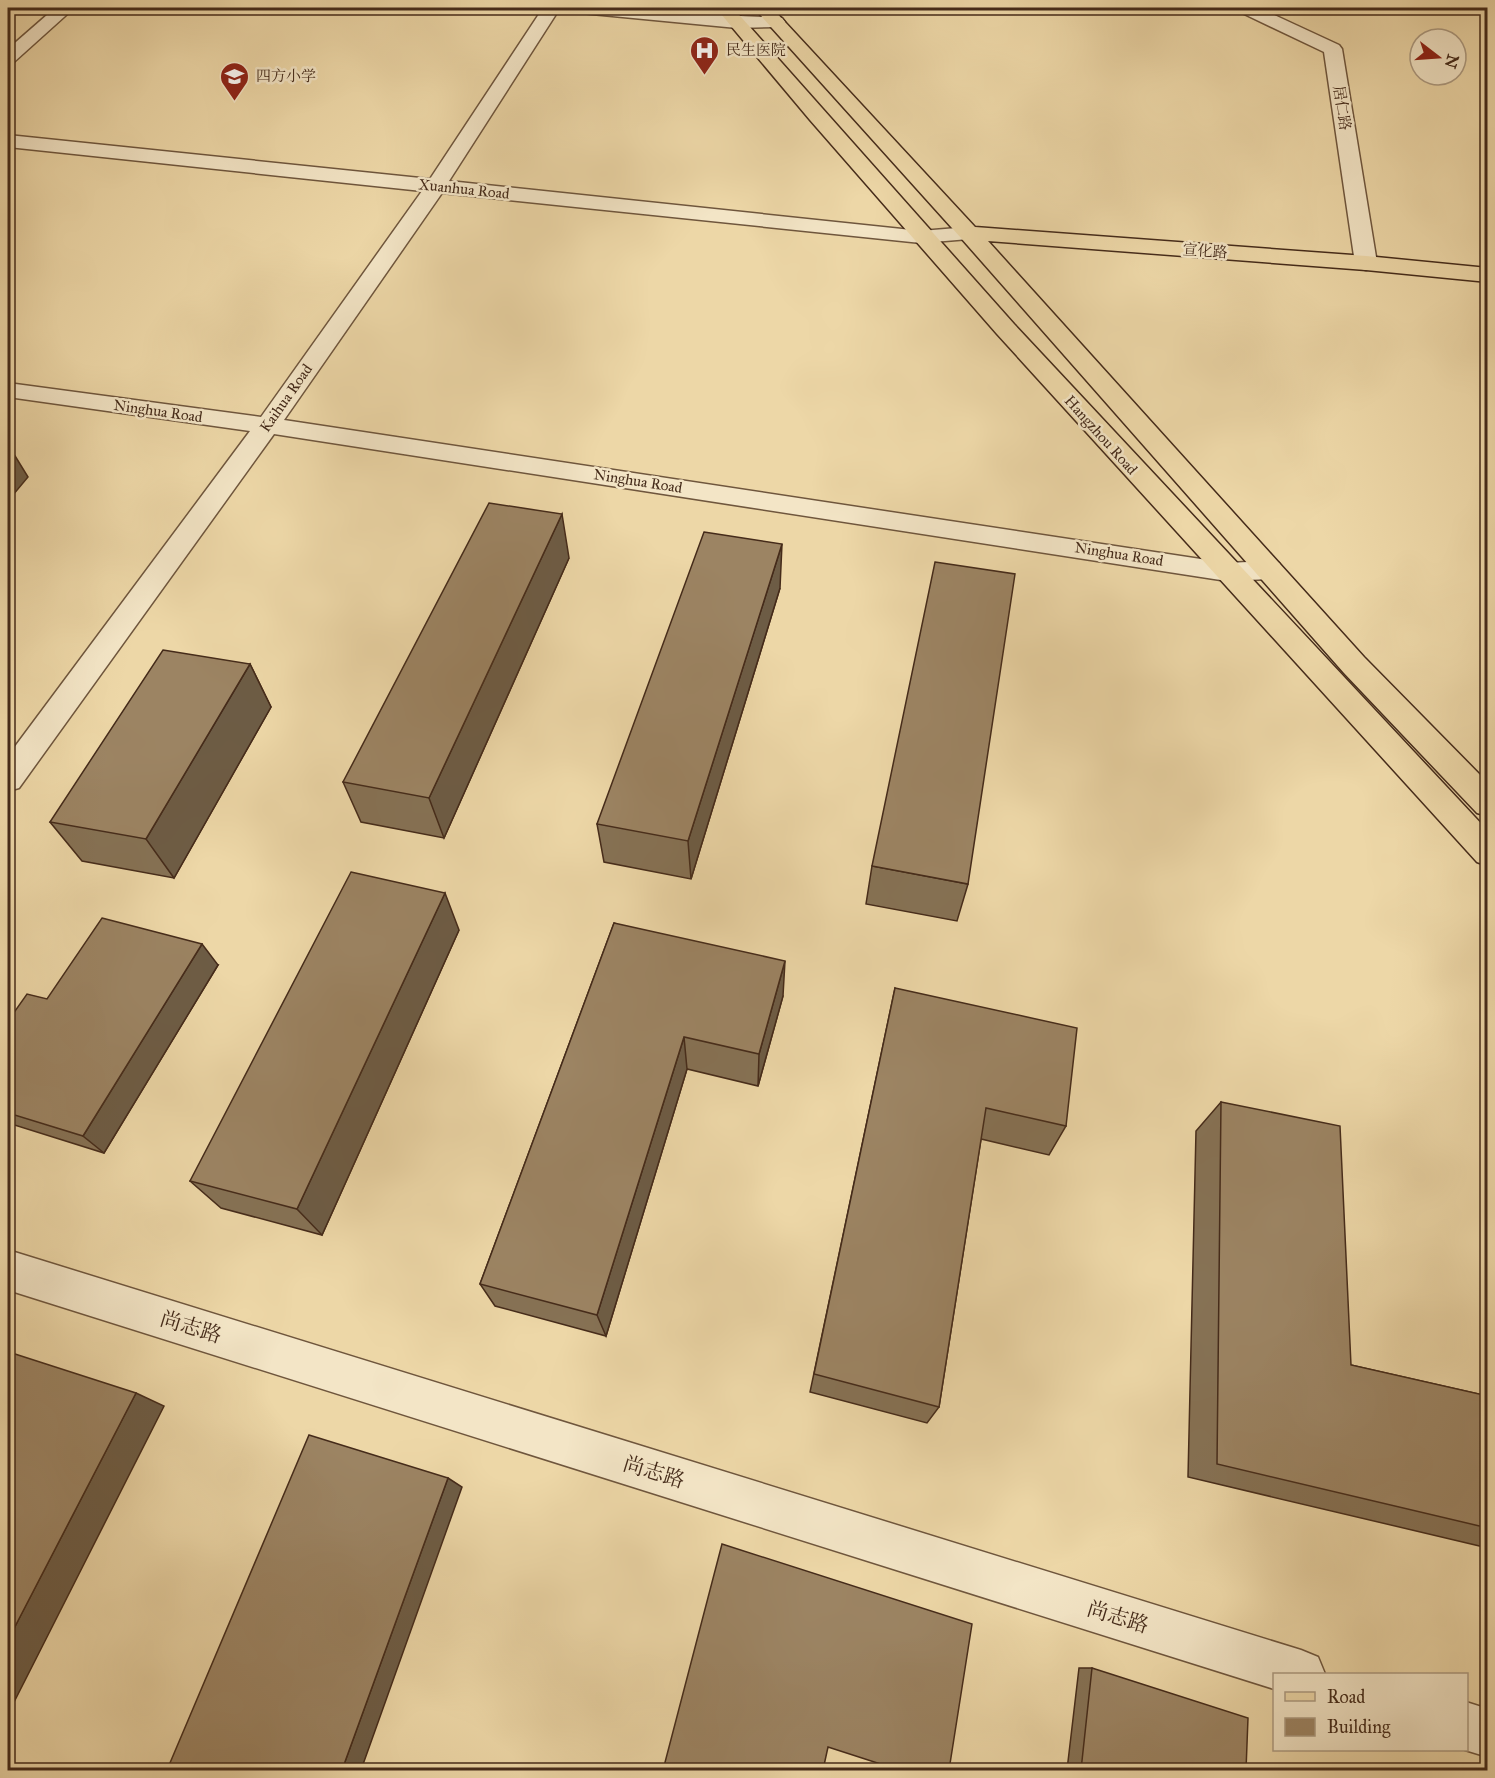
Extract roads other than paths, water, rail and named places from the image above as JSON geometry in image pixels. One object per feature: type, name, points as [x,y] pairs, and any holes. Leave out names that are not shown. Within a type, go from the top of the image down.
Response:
[{"type":"main road","name":"Hangzhou Road","points":[[724,8],[921,237],[1488,853]]},
{"type":"main road","name":"Hangzhou Road","points":[[763,8],[969,234],[1354,665],[1488,804]]},
{"type":"main road","name":"宣化路","points":[[969,234],[1366,263],[1488,275]]},
{"type":"street","points":[[8,58],[65,8]]},
{"type":"street","name":"Kaihua Road","points":[[8,779],[267,426],[436,186],[551,8]]},
{"type":"street","points":[[581,8],[737,23],[776,22]]},
{"type":"street","name":"居仁路","points":[[1246,8],[1333,49],[1366,263]]},
{"type":"street","name":"Xuanhua Road","points":[[8,141],[921,237]]},
{"type":"street","name":"宣化路","points":[[921,237],[969,234]]},
{"type":"street","name":"Ninghua Road","points":[[8,390],[267,426],[1227,572],[1269,570]]},
{"type":"street","name":"尚志路","points":[[8,1270],[1298,1673]]},
{"type":"street","points":[[1468,1726],[1488,1733]]},
{"type":"place","name":"民生医院","points":[[705,76]]},
{"type":"place","name":"四方小学","points":[[235,102]]}]
